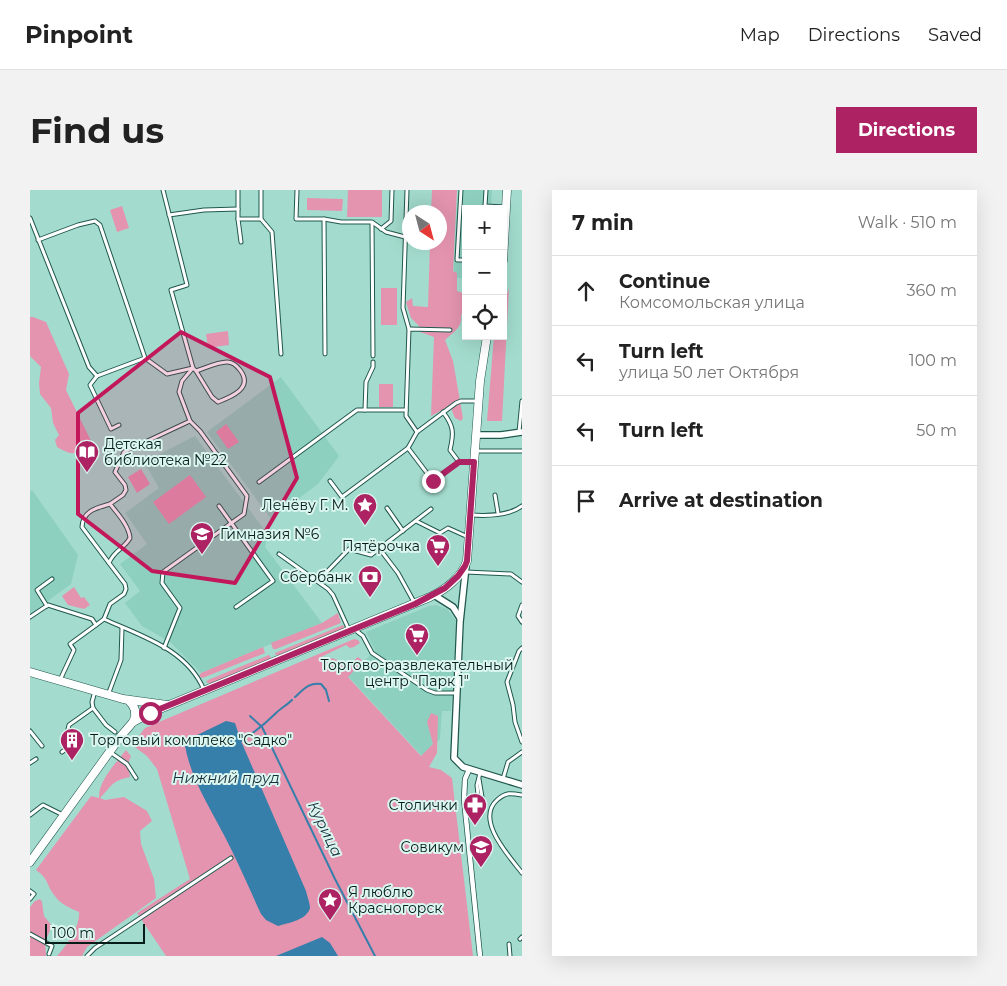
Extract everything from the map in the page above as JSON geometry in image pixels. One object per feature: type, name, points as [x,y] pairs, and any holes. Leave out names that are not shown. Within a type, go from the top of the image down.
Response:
[{"type":"street","points":[[506,190],[506,205]]},
{"type":"street","points":[[486,340],[482,360],[467,561],[460,622],[454,758],[462,767],[480,776],[522,785]]},
{"type":"street","points":[[476,434],[501,435],[521,432]]},
{"type":"street","points":[[133,722],[169,705],[434,595],[458,576],[467,561]]},
{"type":"street","points":[[434,595],[453,607],[459,615],[460,622]]},
{"type":"street","points":[[30,672],[128,700],[169,705]]},
{"type":"street","points":[[30,862],[133,722],[136,712],[128,700]]},
{"type":"street","points":[[468,772],[465,779],[464,799],[480,956]]},
{"type":"lane","points":[[163,190],[187,286],[172,290],[192,368],[196,371],[212,397],[218,402],[238,394],[245,382],[244,375],[235,364],[228,362],[196,371]]},
{"type":"lane","points":[[238,190],[238,219],[241,242]]},
{"type":"lane","points":[[261,190],[261,219],[272,232],[281,354]]},
{"type":"lane","points":[[296,190],[296,219],[372,222],[386,232],[402,236]]},
{"type":"lane","points":[[381,229],[391,221],[392,190]]},
{"type":"lane","points":[[407,190],[407,205]]},
{"type":"lane","points":[[461,190],[457,260],[462,260]]},
{"type":"lane","points":[[485,205],[486,190]]},
{"type":"lane","points":[[169,215],[204,210],[238,209]]},
{"type":"lane","points":[[30,218],[89,367],[96,376]]},
{"type":"lane","points":[[238,219],[261,219]]},
{"type":"lane","points":[[324,219],[325,354]]},
{"type":"lane","points":[[38,240],[78,225],[95,221],[100,225],[145,358],[168,374],[192,368]]},
{"type":"lane","points":[[372,222],[373,356]]},
{"type":"lane","points":[[405,250],[403,308],[409,329],[406,416],[417,432]]},
{"type":"lane","points":[[409,329],[450,330]]},
{"type":"lane","points":[[119,425],[111,429],[90,385],[96,376],[145,358]]},
{"type":"lane","points":[[365,410],[366,382],[373,367],[373,362]]},
{"type":"lane","points":[[164,648],[180,608],[162,583],[163,572],[244,514],[247,496],[200,431],[190,421],[179,392],[182,381],[192,368]]},
{"type":"lane","points":[[330,481],[342,497],[408,448],[417,432],[443,412],[461,401],[479,401]]},
{"type":"lane","points":[[521,432],[522,401]]},
{"type":"lane","points":[[259,482],[358,410],[406,410]]},
{"type":"lane","points":[[443,412],[451,422],[453,436],[450,450],[459,462]]},
{"type":"lane","points":[[59,680],[74,650],[70,644],[104,620],[110,604],[124,594],[126,589],[125,584],[82,527],[82,520],[92,509],[110,504],[123,495],[126,490],[125,485],[116,472],[124,452],[190,421]]},
{"type":"lane","points":[[408,448],[433,481],[459,462],[474,462]]},
{"type":"lane","points":[[475,451],[522,450]]},
{"type":"lane","points":[[495,495],[498,513]]},
{"type":"lane","points":[[109,563],[114,554],[128,543],[130,536],[121,518],[110,504]]},
{"type":"lane","points":[[219,506],[273,581],[236,607]]},
{"type":"lane","points":[[516,511],[522,506]]},
{"type":"lane","points":[[386,508],[403,530]]},
{"type":"lane","points":[[318,581],[349,549],[371,554],[431,509]]},
{"type":"lane","points":[[470,515],[485,516],[516,511],[522,513]]},
{"type":"lane","points":[[416,521],[440,533],[448,528],[469,537]]},
{"type":"lane","points":[[379,548],[398,573],[415,604]]},
{"type":"lane","points":[[279,554],[318,581],[334,595],[351,630],[363,636],[372,653],[427,690],[435,693],[456,693]]},
{"type":"lane","points":[[466,572],[511,574],[522,582]]},
{"type":"lane","points":[[52,579],[37,590],[47,606],[92,619],[96,625]]},
{"type":"lane","points":[[522,605],[518,616],[522,622]]},
{"type":"lane","points":[[30,617],[47,606]]},
{"type":"lane","points":[[104,620],[164,648],[184,661],[200,682],[204,691]]},
{"type":"lane","points":[[108,695],[121,660],[122,628]]},
{"type":"lane","points":[[522,648],[507,682],[515,722],[522,742]]},
{"type":"lane","points":[[95,691],[92,702],[93,708],[106,725],[115,732]]},
{"type":"lane","points":[[62,752],[74,743],[68,733],[69,725],[93,708]]},
{"type":"lane","points":[[30,731],[42,746]]},
{"type":"lane","points":[[110,751],[126,764],[136,778]]},
{"type":"lane","points":[[503,780],[508,762],[522,752]]},
{"type":"lane","points":[[30,763],[36,759]]},
{"type":"lane","points":[[480,776],[481,804]]},
{"type":"lane","points":[[522,795],[511,792],[503,795],[494,803],[489,812],[495,836],[522,872]]},
{"type":"lane","points":[[30,815],[43,805],[64,815]]},
{"type":"lane","points":[[87,956],[94,948],[231,858]]},
{"type":"lane","points":[[30,891],[34,894],[30,899]]},
{"type":"lane","points":[[30,934],[52,946],[49,954]]},
{"type":"lane","points":[[509,944],[510,956]]},
{"type":"highlighted area","points":[[181,332],[270,377],[297,478],[235,583],[152,571],[78,514],[78,413]]},
{"type":"shaded area","points":[[348,190],[382,190],[382,217],[347,217]]},
{"type":"shaded area","points":[[432,190],[457,190],[453,271],[457,273],[457,291],[462,293],[462,314],[459,327],[445,340],[453,361],[463,418],[461,421],[455,418],[450,406],[431,416],[434,337],[420,332],[419,326],[411,318],[406,302],[412,298],[413,306],[428,307],[430,250],[447,250],[447,205],[431,205]]},
{"type":"shaded area","points":[[458,190],[492,190],[491,205],[462,205],[462,278],[453,278]]},
{"type":"shaded area","points":[[307,198],[343,199],[342,211],[307,210]]},
{"type":"shaded area","points":[[122,206],[129,228],[117,232],[110,210]]},
{"type":"shaded area","points":[[381,288],[397,288],[397,325],[381,325]]},
{"type":"shaded area","points":[[509,288],[507,326],[507,295]]},
{"type":"shaded area","points":[[30,317],[46,322],[69,374],[66,390],[92,443],[79,452],[71,453],[57,447],[55,440],[59,435],[53,423],[51,408],[40,394],[41,367],[30,356]]},
{"type":"shaded area","points":[[228,331],[229,345],[208,348],[206,334]]},
{"type":"shaded area","points":[[494,340],[506,340],[502,421],[487,421]]},
{"type":"shaded area","points":[[281,377],[339,456],[318,484],[271,519],[207,432]]},
{"type":"shaded area","points":[[379,384],[393,384],[393,407],[379,407]]},
{"type":"shaded area","points":[[226,424],[239,442],[228,449],[216,432]]},
{"type":"shaded area","name":"Гимназия №6","points":[[195,436],[268,535],[265,547],[322,623],[201,673],[170,642],[142,626],[125,603],[140,591],[120,564],[147,544],[125,513],[159,488],[144,462]]},
{"type":"shaded area","points":[[141,469],[150,484],[137,493],[128,477]]},
{"type":"shaded area","points":[[190,475],[206,497],[169,524],[153,502]]},
{"type":"shaded area","points":[[32,490],[78,555],[71,584],[30,614],[30,492]]},
{"type":"shaded area","points":[[74,587],[81,598],[84,597],[90,605],[84,609],[68,605],[62,596]]},
{"type":"shaded area","points":[[436,605],[447,609],[456,620],[451,711],[442,711],[440,739],[422,756],[348,676],[375,651],[366,632],[429,606]]},
{"type":"shaded area","points":[[338,613],[341,623],[273,649],[271,643],[322,623]]},
{"type":"shaded area","points":[[343,625],[345,629],[278,656],[275,654],[275,653]]},
{"type":"shaded area","points":[[354,639],[360,643],[350,648],[346,645],[321,657],[326,662],[332,658],[340,661],[345,668],[358,657],[363,661],[348,677],[421,756],[433,744],[427,722],[431,713],[438,716],[437,753],[429,767],[441,770],[452,778],[473,956],[166,956],[137,913],[190,879],[157,769],[147,756],[132,745],[145,728]]},
{"type":"shaded area","points":[[263,647],[265,653],[205,677],[199,676],[201,673]]},
{"type":"shaded area","points":[[269,655],[272,659],[211,684],[206,682],[208,680]]},
{"type":"shaded area","points":[[126,750],[131,756],[128,764],[130,777],[116,782],[100,798],[105,800],[124,797],[147,811],[152,821],[140,831],[141,844],[154,879],[156,898],[87,947],[82,956],[57,956],[75,930],[79,912],[60,901],[52,892],[43,876],[36,870],[91,796],[99,798],[99,792],[104,779]]},
{"type":"shaded area","points":[[40,899],[44,916],[52,926],[45,942],[46,956],[30,956],[30,907],[35,901]]},
{"type":"water","name":"Нижний пруд","points":[[226,721],[235,723],[306,891],[310,908],[305,915],[292,922],[278,926],[266,920],[261,914],[202,793],[188,758],[185,746],[189,739]]},
{"type":"water","points":[[322,937],[330,943],[338,956],[276,956]]},
{"type":"waterway","points":[[295,697],[310,685],[321,684],[326,690],[329,701]]},
{"type":"waterway","points":[[248,736],[292,700]]},
{"type":"waterway","name":"Курица","points":[[250,716],[262,727],[335,879],[375,956]]},
{"type":"place","name":"Детская библиотека №22","points":[[87,473]]},
{"type":"place","name":"Ленёву Г. М.","points":[[365,526]]},
{"type":"place","name":"Гимназия №6","points":[[202,555]]},
{"type":"place","name":"Пятёрочка","points":[[438,567]]},
{"type":"place","name":"Сбербанк","points":[[370,598]]},
{"type":"place","name":"Торгово-развлекательный центр \"Парк 1\"","points":[[417,656]]},
{"type":"place","name":"Торговый комплекс \"Садко\"","points":[[72,761]]},
{"type":"place","name":"Столички","points":[[475,826]]},
{"type":"place","name":"Совикум","points":[[481,868]]},
{"type":"place","name":"Я люблю Красногорск","points":[[330,921]]},
{"type":"route","points":[[150,713],[415,604],[445,588],[458,576],[467,561],[474,462],[459,462],[433,481]]}]
